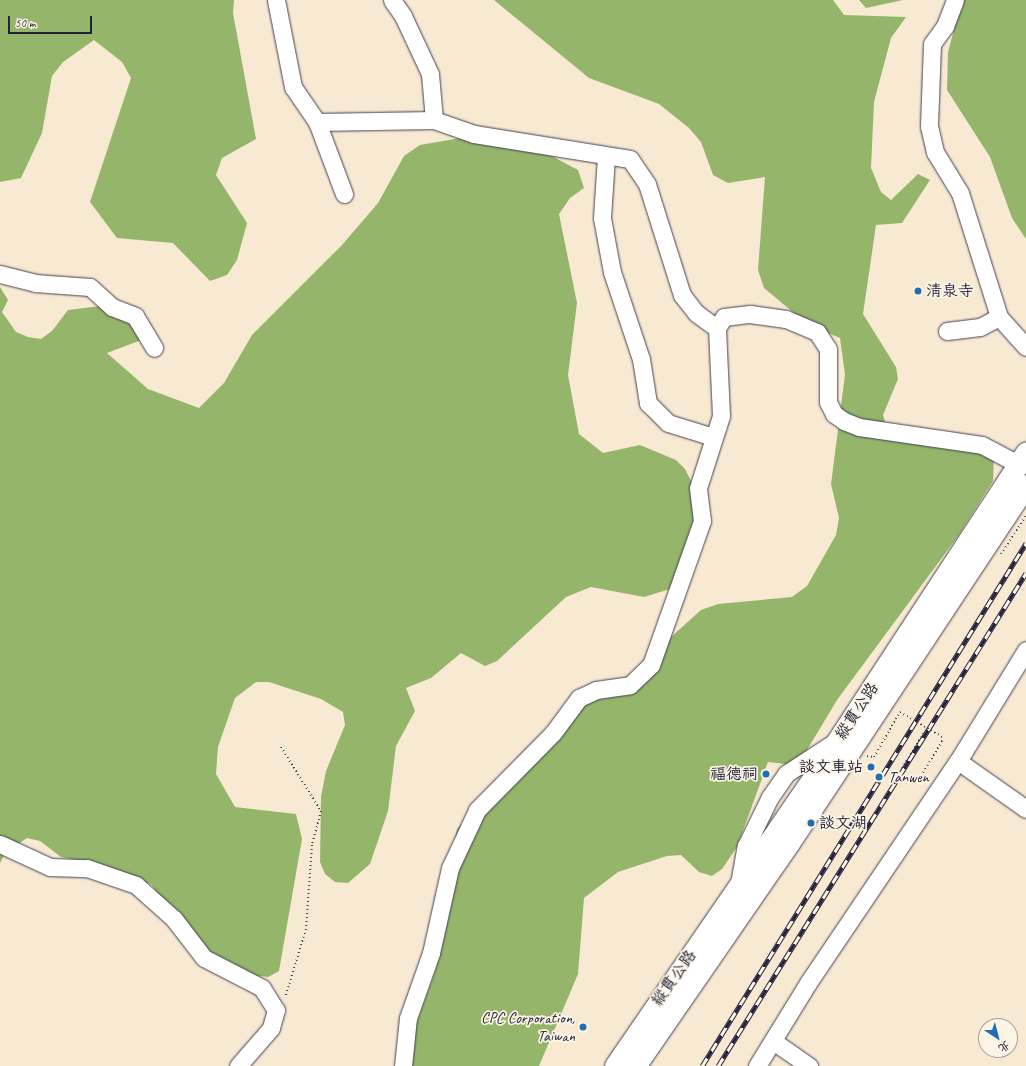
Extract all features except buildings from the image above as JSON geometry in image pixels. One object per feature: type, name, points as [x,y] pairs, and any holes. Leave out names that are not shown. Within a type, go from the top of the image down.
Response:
[{"type":"main road","name":"縱貫公路","points":[[615,1066],[738,887],[819,783],[839,738],[1022,458]]},
{"type":"main road","name":"縱貫公路","points":[[635,1066],[819,783],[1026,485]]},
{"type":"street","points":[[276,0],[294,87],[317,122],[344,194]]},
{"type":"street","points":[[392,0],[403,16],[430,74],[434,120]]},
{"type":"street","points":[[935,152],[929,126],[932,44],[945,26],[955,0]]},
{"type":"street","points":[[317,122],[434,120],[474,134],[606,157],[630,159],[648,184],[682,295],[696,314],[717,328]]},
{"type":"street","points":[[920,134],[935,152],[960,193],[1000,317],[1026,347]]},
{"type":"street","points":[[606,157],[604,226],[612,272],[641,359],[648,403],[668,423],[713,437]]},
{"type":"street","points":[[0,274],[35,283],[90,287],[112,307],[135,316],[154,348]]},
{"type":"street","points":[[403,1066],[408,1018],[429,959],[450,868],[477,810],[554,733],[579,698],[596,690],[630,685],[651,665],[694,553],[702,521],[698,488],[713,437],[721,416],[717,328],[724,317],[750,314],[786,319],[817,332],[828,349],[828,402],[839,418],[859,427],[982,445],[1022,458]]},
{"type":"street","points":[[947,331],[980,327],[1000,317]]},
{"type":"street","points":[[757,1066],[958,761],[1026,650]]},
{"type":"street","points":[[738,887],[746,846],[770,797],[787,773],[839,738]]},
{"type":"street","points":[[958,761],[1026,809]]},
{"type":"street","points":[[0,844],[50,867],[87,868],[136,885],[174,919],[204,958],[262,988],[276,1010],[270,1028],[238,1066]]},
{"type":"street","points":[[773,1041],[809,1066]]},
{"type":"path","points":[[1001,554],[1026,516]]},
{"type":"path","points":[[874,757],[900,712],[944,738],[921,776]]},
{"type":"path","points":[[902,768],[927,728]]},
{"type":"path","points":[[276,1010],[289,992],[306,930],[312,845],[321,811],[281,747]]},
{"type":"green space","points":[[0,0],[234,0],[233,13],[256,139],[222,158],[216,175],[247,223],[237,260],[227,275],[210,281],[173,243],[117,238],[90,202],[131,78],[122,62],[94,40],[63,62],[52,76],[42,133],[21,178],[0,182]]},
{"type":"green space","points":[[494,0],[833,0],[844,15],[906,17],[891,38],[874,102],[871,168],[881,192],[891,200],[918,174],[930,180],[902,223],[876,225],[863,314],[896,367],[898,379],[883,415],[887,428],[994,456],[993,481],[958,536],[837,700],[804,755],[794,765],[768,762],[737,847],[722,869],[712,876],[699,872],[681,855],[667,856],[618,872],[584,898],[578,974],[539,1066],[406,1066],[411,1038],[436,969],[440,917],[457,829],[573,701],[635,688],[661,646],[701,610],[718,604],[792,597],[807,586],[836,535],[839,518],[831,484],[845,375],[840,338],[807,324],[764,288],[758,270],[765,177],[728,183],[713,175],[701,142],[689,128],[659,104],[589,78]]},
{"type":"green space","points":[[859,0],[903,0],[866,8]]},
{"type":"green space","points":[[962,0],[1026,0],[1026,239],[1012,218],[990,157],[947,90],[948,52]]},
{"type":"green space","points":[[472,136],[546,153],[578,170],[584,188],[570,198],[559,214],[577,303],[568,375],[579,434],[603,453],[640,445],[676,460],[685,469],[703,504],[670,589],[644,597],[591,587],[566,597],[497,661],[485,666],[461,653],[431,678],[406,688],[415,711],[396,746],[388,811],[370,864],[348,883],[335,882],[325,874],[320,862],[321,797],[326,771],[345,725],[343,712],[321,699],[269,682],[256,682],[235,698],[218,747],[216,774],[235,807],[296,814],[302,839],[279,971],[268,977],[228,973],[203,944],[182,929],[151,884],[100,865],[61,857],[40,841],[27,838],[6,852],[0,863],[0,287],[8,300],[2,312],[16,332],[28,337],[41,339],[52,331],[68,310],[109,305],[126,312],[144,339],[107,353],[148,389],[199,408],[224,383],[252,335],[342,245],[378,203],[404,156],[420,145]]},
{"type":"railway","points":[[702,1066],[1026,543]]},
{"type":"railway","points":[[718,1066],[1026,573]]},
{"type":"place","name":"清泉寺","points":[[918,291]]},
{"type":"place","name":"談文車站","points":[[871,767]]},
{"type":"place","name":"福德祠","points":[[766,774]]},
{"type":"place","name":"Tanwen","points":[[879,777]]},
{"type":"place","name":"談文湖","points":[[811,823]]},
{"type":"place","name":"CPC Corporation, Taiwan","points":[[583,1027]]}]
